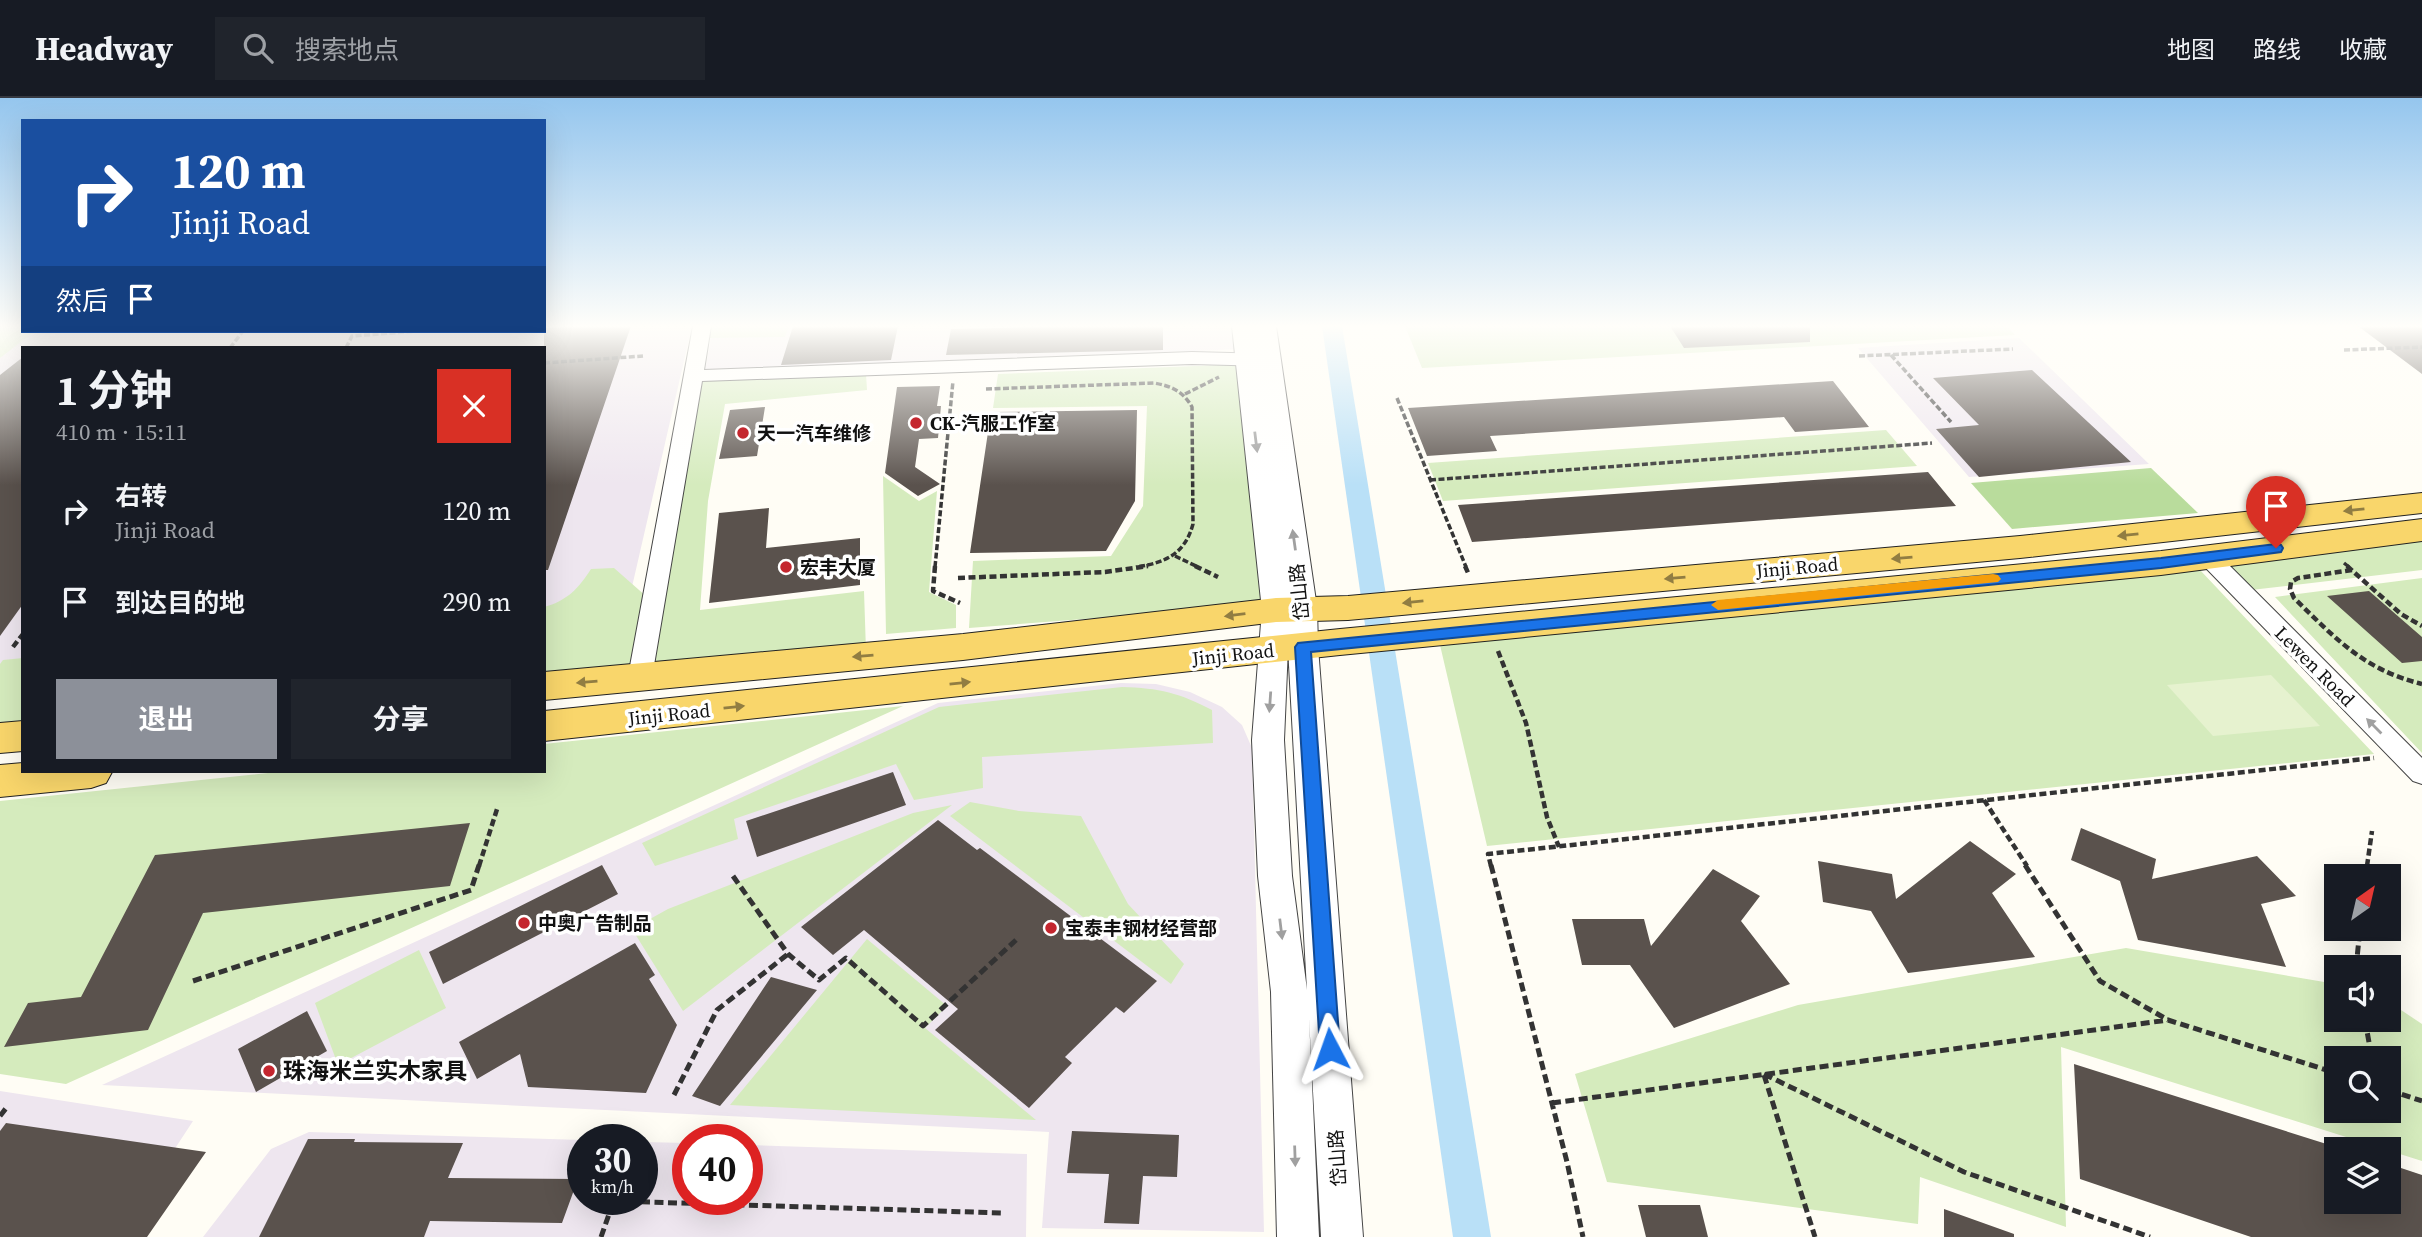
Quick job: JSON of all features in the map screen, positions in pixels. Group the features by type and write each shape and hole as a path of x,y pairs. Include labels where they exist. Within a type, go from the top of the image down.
{"main road":[{"name":"Jinji Road","path":"546,726 1316,637 1483,611 2020,547 2422,503"},
{"name":"Jinji Road","path":"1483,611 2208,557 2422,530"},
{"name":"Jinji Road","path":"546,686 962,647 1290,609 1316,637"},
{"path":"0,738 21,736"},
{"path":"0,781 81,773"}],"street":[{"path":"640,677 692,379"},
{"name":"岱山路","path":"1260,379 1290,609 1316,637 1342,1237"},
{"name":"Lewen Road","path":"2208,557 2422,774"},
{"name":"岱山路","path":"1298,1237 1289,992 1275,876 1268,740 1316,637"}],"path":[{"path":"953,379 933,591 960,603"},
{"path":"1185,394 1216,379"},
{"path":"1912,379 1951,422"},
{"path":"958,578 1105,572 1158,564 1175,556 1190,536 1193,524 1192,407 1185,394 1173,386 1154,383 986,389"},
{"path":"1396,398 1526,723 1547,817 1559,847"},
{"path":"1430,480 1933,443"},
{"path":"2320,543 2401,614 2422,626"},
{"path":"1175,556 1218,577"},
{"path":"2352,570 2298,578 2291,582 2290,589 2294,598 2373,670 2422,684"},
{"path":"13,647 21,637"},
{"path":"1583,1237 1552,1103 1488,854 2403,755"},
{"path":"1984,800 2100,981 2168,1020 2324,1069"},
{"path":"192,981 471,890 498,806"},
{"path":"2368,864 2372,831"},
{"path":"733,876 788,954 819,980 846,958 923,1026 1016,940"},
{"path":"674,1095 717,1010 788,954"},
{"path":"1552,1103 2168,1020"},
{"path":"1763,1074 1815,1237"},
{"path":"1763,1074 1964,1172 2150,1237"},
{"path":"2401,1094 2422,1101"},
{"path":"0,1116 7,1107"},
{"path":"658,1201 1003,1213"},
{"path":"601,1237 609,1215"}],"shaded area":[{"path":"0,379 21,379 21,718 0,720"},
{"path":"546,379 680,379 614,665 546,671"},
{"path":"1885,379 2061,379 2149,464 1969,477"},
{"path":"1121,683 1156,684 1190,692 1222,707 1242,725 1252,748 1264,1232 1042,1228 1049,1132 102,1085 938,703"},
{"path":"0,1091 193,1121 117,1237 0,1237"},
{"path":"309,1132 567,1140 567,1215 658,1215 658,1142 672,1143 672,1215 763,1215 763,1146 1027,1154 1026,1237 203,1237 271,1149"}],"green space":[{"path":"866,379 867,390 725,404 708,501 700,610 864,591 866,651 653,668 701,380"},
{"path":"997,379 1246,379 1278,604 969,628 973,561 1111,556 1143,506 1147,406 993,408"},
{"path":"1886,430 1917,466 1443,501 1428,463"},
{"path":"2151,468 2198,513 2012,529 1971,483"},
{"path":"883,476 919,501 937,491 929,592 956,605 956,628 886,634"},
{"path":"2422,536 2422,570 2251,590 2223,561"},
{"path":"614,568 647,597 631,670 546,678 546,606 572,593 591,569"},
{"path":"2200,570 2374,754 1487,846 1440,645"},
{"path":"2422,578 2422,753 2275,597"},
{"path":"21,658 21,728 0,730 0,664 3,660"},
{"path":"2271,675 2320,726 2213,736 2167,685"},
{"path":"1122,687 1169,692 1212,710 1213,743 982,757 983,788 914,800 896,764 734,819 738,839 655,866 642,843 939,707"},
{"path":"903,706 66,1084 0,1074 0,801 267,773 546,773 546,744"},
{"path":"970,802 1019,811 1081,816 1128,904 1184,964 1171,984 950,816"},
{"path":"952,805 683,1011 632,929 668,909 913,813"},
{"path":"867,939 947,1006 925,1028 1036,1120 730,1105"},
{"path":"2126,948 2324,982 2324,1032 2401,1032 2401,1010 2422,1024 2422,1161 2401,1154 2401,1137 2346,1137 2061,1047 2066,1227 1920,1177 1918,1224 1607,1182 1575,1074 1798,1005"},
{"path":"419,950 446,1008 338,1065 315,1003"}],"building":[{"path":"0,379 21,379 21,607 0,636"},
{"path":"546,379 613,379 548,570"},
{"path":"1934,379 2042,379 2131,462 1979,477 1936,429 1979,425"},
{"path":"1833,381 1869,427 1795,432 1784,417 1490,436 1497,451 1427,456 1408,408"},
{"path":"940,386 937,406 941,406 938,438 919,439 915,467 940,484 918,496 885,473 897,387"},
{"name":"天一汽车维修","path":"765,407 757,456 719,459 730,410"},
{"path":"1137,410 1135,501 1106,551 970,553 991,412"},
{"path":"1928,472 1956,506 1472,542 1458,505"},
{"name":"宏丰大厦","path":"769,508 766,548 860,538 860,585 709,603 719,513"},
{"path":"2369,591 2422,637 2422,661 2402,663 2327,596"},
{"path":"893,772 906,805 757,857 746,821"},
{"path":"938,820 977,850 980,848 1157,981 1124,1013 1116,1007 1065,1057 1072,1063 1029,1108 935,1030 958,1009 864,930 833,955 801,927"},
{"path":"470,823 450,886 203,913 148,1030 4,1047 28,1003 81,997 155,855"},
{"path":"2081,828 2156,859 2152,879 2257,856 2296,896 2261,904 2286,967 2138,940 2120,881 2071,860"},
{"path":"1970,841 2016,874 1992,893 2035,957 1908,973 1871,911 1823,902 1818,861 1892,874 1896,899"},
{"name":"中奥广告制品","path":"602,865 618,894 443,984 429,952"},
{"path":"1713,869 1760,896 1741,921 1790,984 1674,1028 1630,965 1582,965 1572,919 1644,919 1651,946"},
{"path":"635,943 655,975 649,979 677,1025 646,1093 528,1087 520,1054 477,1079 459,1042"},
{"path":"771,977 817,990 720,1106 692,1096"},
{"name":"珠海米兰实木家具","path":"307,1011 327,1051 256,1092 238,1049"},
{"path":"2074,1064 2324,1143 2324,1214 2401,1214 2401,1168 2422,1175 2422,1237 2251,1237 2080,1179"},
{"path":"6,1123 206,1152 147,1237 0,1237 0,1131"},
{"path":"1072,1131 1179,1135 1177,1177 1143,1176 1139,1224 1104,1223 1109,1174 1067,1173"},
{"path":"308,1139 463,1143 448,1178 567,1179 567,1209 562,1223 430,1221 424,1237 259,1237"},
{"path":"1638,1205 1700,1205 1708,1237 1646,1237"},
{"path":"1944,1209 2014,1234 2014,1237 1944,1237"}],"waterway":[{"path":"1340,379 1472,1237"}],"slow traffic":[{"path":"1718,605 1993,579"}],"place":[{"name":"CK-汽服工作室","path":"916,423"},
{"name":"天一汽车维修","path":"743,433"},
{"name":"宏丰大厦","path":"786,567"},
{"name":"中奥广告制品","path":"524,923"},
{"name":"宝泰丰钢材经营部","path":"1051,928"},
{"name":"珠海米兰实木家具","path":"269,1071"}],"route":[{"path":"1330,1049 1303,647 2161,563 2276,548"}]}
